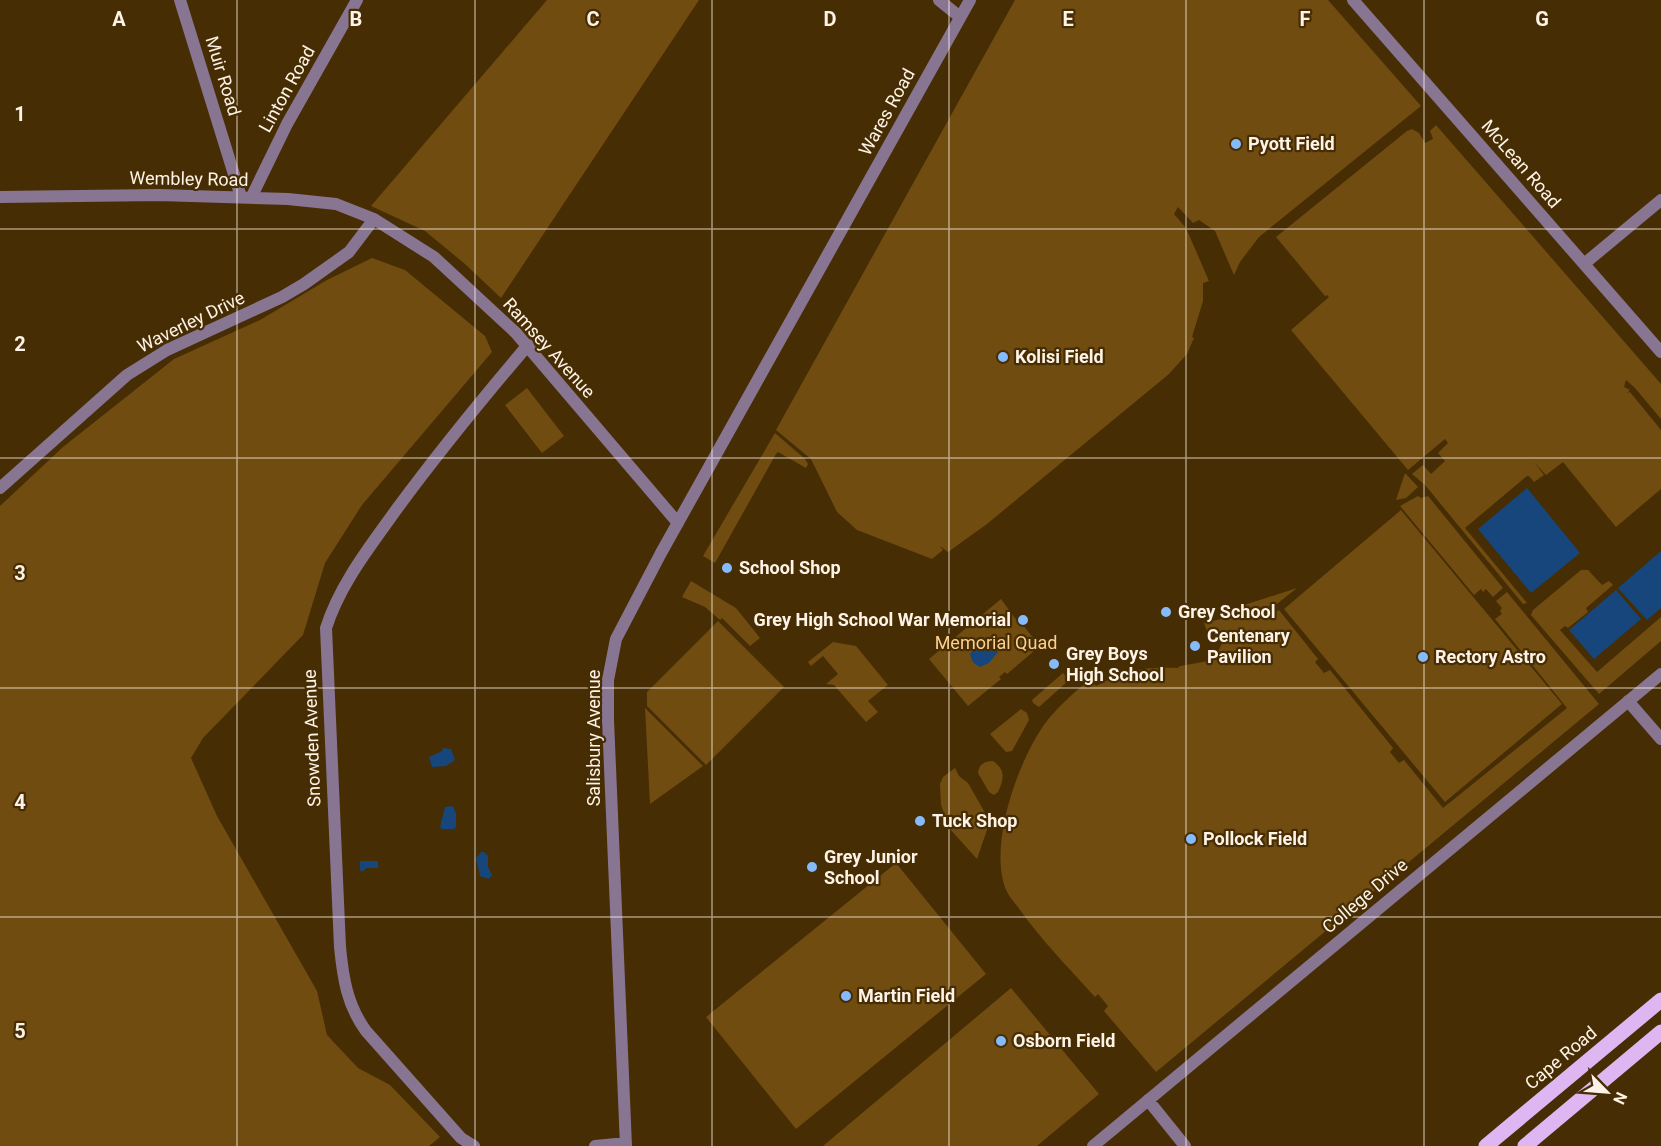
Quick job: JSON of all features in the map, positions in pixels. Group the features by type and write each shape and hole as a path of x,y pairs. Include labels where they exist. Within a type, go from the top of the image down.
{"main road":[{"name":"Cape Road","path":"1486,1146 1661,1000"},
{"path":"1525,1146 1661,1032"}],"street":[{"name":"Muir Road","path":"180,0 246,197"},
{"name":"Linton Road","path":"246,197 357,0"},
{"path":"939,0 960,17"},
{"name":"Wares Road","path":"835,242 970,0"},
{"name":"McLean Road","path":"1353,0 1661,352"},
{"name":"Wembley Road","path":"0,197 159,195 246,197 336,204 374,219"},
{"path":"1584,264 1661,200"},
{"name":"Ramsey Avenue","path":"374,219 434,257 528,345 678,523"},
{"name":"Waverley Drive","path":"1,486 127,375 167,350 273,301 304,284 349,252 374,219"},
{"name":"Salisbury Avenue","path":"626,1144 608,720 608,680 616,639 835,242"},
{"name":"Snowden Avenue","path":"474,1146 461,1138 366,1030 349,1001 343,981 326,628 339,597 363,555 433,460 528,345"},
{"name":"College Drive","path":"1093,1146 1661,674"},
{"path":"1628,700 1661,739"},
{"path":"1148,1100 1185,1146"},
{"path":"595,1146 626,1144"}],"green space":[{"path":"547,0 699,0 501,298 425,231 371,206"},
{"path":"1015,0 1328,0 1421,106 1259,237 1240,262 1234,275 1215,231 1199,220 1193,223 1178,207 1174,214 1186,228 1209,281 1203,283 1203,301 1192,337 1194,338 1187,354 1169,374 987,524 948,552 940,546 943,550 932,559 857,530 837,512 811,459 776,430"},
{"path":"1436,125 1661,384 1661,419 1626,380 1624,387 1630,390 1627,393 1630,392 1661,430 1661,489 1616,527 1563,462 1546,475 1534,462 1544,475 1534,482 1527,476 1465,528 1527,603 1523,604 1425,485 1412,474 1423,465 1431,474 1445,461 1438,453 1448,443 1445,439 1408,470 1291,330 1329,297 1325,296 1276,237 1407,131 1412,129 1419,133 1425,143 1433,139 1430,131"},
{"path":"372,258 405,270 485,336 492,352 362,505 325,563 303,635 203,738 191,758 217,816 317,991 327,1035 358,1068 390,1085 440,1137 429,1146 0,1146 0,506 63,447 174,359 260,320 327,280"},
{"path":"527,388 564,436 542,453 505,405"},
{"path":"775,433 808,464 806,468 778,452 776,454 715,563 703,556"},
{"path":"1405,473 1418,487 1406,498 1396,500"},
{"path":"1418,496 1421,498 1428,496 1503,588 1493,597 1486,589 1483,592 1481,589 1474,595 1400,506"},
{"name":"Rectory Astro","path":"1401,510 1562,704 1445,802 1284,609"},
{"path":"1581,570 1588,570 1602,585 1609,581 1613,585 1586,608 1588,612 1568,628 1565,626 1560,630 1597,672 1661,617 1661,641 1599,694 1531,615 1533,610"},
{"path":"691,581 736,608 760,638 750,646 722,618 720,620 705,607 682,597"},
{"path":"1297,588 1273,607 1276,612 1279,610 1318,659 1315,662 1324,673 1330,670 1393,748 1390,752 1399,763 1404,760 1443,808 1567,708 1495,619 1502,614 1500,611 1502,608 1496,601 1507,592 1599,704 1156,1072 1104,1011 1108,1006 1098,994 1095,997 1056,954 1007,892 1002,873 1001,851 1003,826 1009,801 1028,753 1039,733 1050,717 1090,679 1096,686 1135,671 1178,668 1214,660 1214,655 1217,654 1223,641 1214,630 1207,631 1204,623 1221,619 1238,607"},
{"name":"Memorial Quad","path":"1001,599 1020,625 1022,624 1040,646 1007,674 1005,672 999,677 1001,679 968,706 929,659"},
{"path":"718,621 784,687 706,765 647,706 647,692"},
{"path":"833,642 856,646 888,685 868,701 878,712 866,722 834,685 826,684 838,674 823,656 811,666 808,662"},
{"path":"1063,673 1068,681 1039,707 1033,703 1032,700"},
{"path":"645,708 703,766 650,804"},
{"path":"1021,709 1027,713 1029,720 1012,751 1006,752 990,734"},
{"path":"993,761 1003,775 998,792 994,795 989,792 978,773 983,764"},
{"path":"955,768 959,776 968,783 988,818 989,824 977,859 949,828 941,805 940,784 943,777"},
{"name":"Martin Field","path":"896,863 986,974 796,1129 706,1017"},
{"name":"Osborn Field","path":"1011,988 1099,1094 1037,1146 823,1146"}],"water":[{"path":"1527,488 1580,553 1531,593 1478,529"},
{"path":"1661,551 1661,608 1647,620 1618,588"},
{"path":"1616,590 1641,619 1594,659 1569,630"},
{"path":"988,639 996,644 998,652 989,663 980,667 973,662 970,654 977,645"},
{"path":"443,748 451,749 455,760 446,766 432,767 429,757 442,751"},
{"path":"453,806 456,814 456,827 442,829 440,827 445,807"},
{"path":"481,852 488,856 488,867 492,875 489,879 480,876 476,858"},
{"path":"360,861 378,861 378,868 367,868 362,872"}],"place":[{"name":"Pyott Field","path":"1236,144"},
{"name":"Kolisi Field","path":"1003,357"},
{"name":"School Shop","path":"727,568"},
{"name":"Grey School","path":"1166,612"},
{"name":"Grey High School War Memorial","path":"1023,620"},
{"name":"Centenary Pavilion","path":"1195,646"},
{"name":"Rectory Astro","path":"1423,657"},
{"name":"Grey Boys High School","path":"1054,664"},
{"name":"Tuck Shop","path":"920,821"},
{"name":"Pollock Field","path":"1191,839"},
{"name":"Grey Junior School","path":"812,867"},
{"name":"Martin Field","path":"846,996"},
{"name":"Osborn Field","path":"1001,1041"}]}
